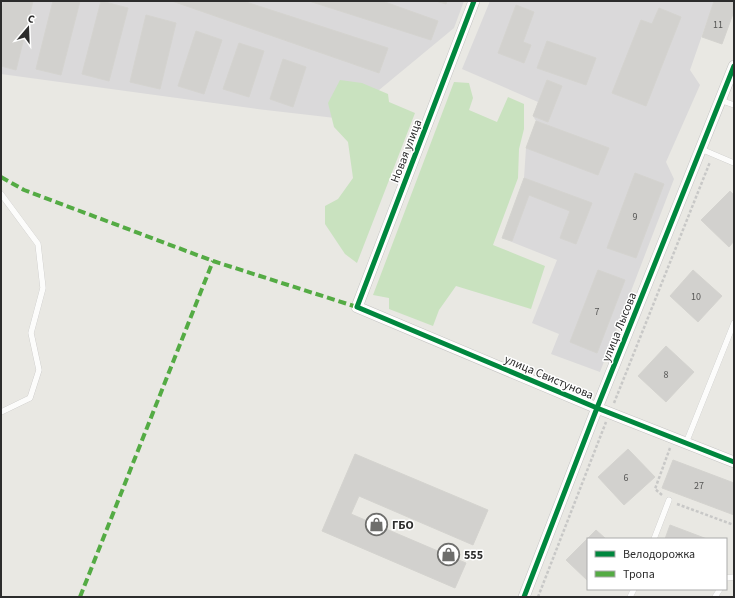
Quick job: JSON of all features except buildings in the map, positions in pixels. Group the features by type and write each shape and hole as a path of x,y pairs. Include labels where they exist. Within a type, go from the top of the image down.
{"street":[{"name":"Новая улица","path":"357,308 474,1"},
{"name":"улица Лысова","path":"524,597 597,408 734,66"},
{"name":"улица Свистунова","path":"357,308 597,408 734,462"}],"lane":[{"path":"720,100 734,106"},
{"path":"701,149 734,163"},
{"path":"1,194 38,244 43,288 32,332 39,370 30,398 1,412"},
{"path":"686,443 734,323"},
{"path":"654,538 669,500"}],"path":[{"path":"538,597 713,154"},
{"path":"674,438 655,489 669,500 734,525"}],"shaded area":[{"path":"1,1 464,1 454,28 344,119 257,109 1,74"},
{"path":"490,1 714,1 690,70 700,85 666,162 674,179 600,372 551,354 559,334 532,323 557,260 502,238 524,178 526,148 536,121 533,116 538,102 462,69"}],"green space":[{"path":"340,80 362,83 388,94 389,102 415,113 357,263 345,254 325,224 325,206 338,199 353,178 348,142 334,127 328,103"},
{"path":"454,82 469,83 473,98 469,110 497,122 508,97 524,104 524,129 519,149 518,178 493,245 545,266 531,309 456,286 439,310 433,326 389,309 389,298 373,295"}],"marked path":[{"path":"1,177 24,190 213,261 357,307"},
{"path":"80,597 213,261"}],"cycle path":[{"path":"474,1 357,307 597,408 734,462"},
{"path":"524,597 597,408 734,66"}],"place":[{"name":"ГБО","path":"377,525"},
{"name":"555","path":"448,555"}]}
